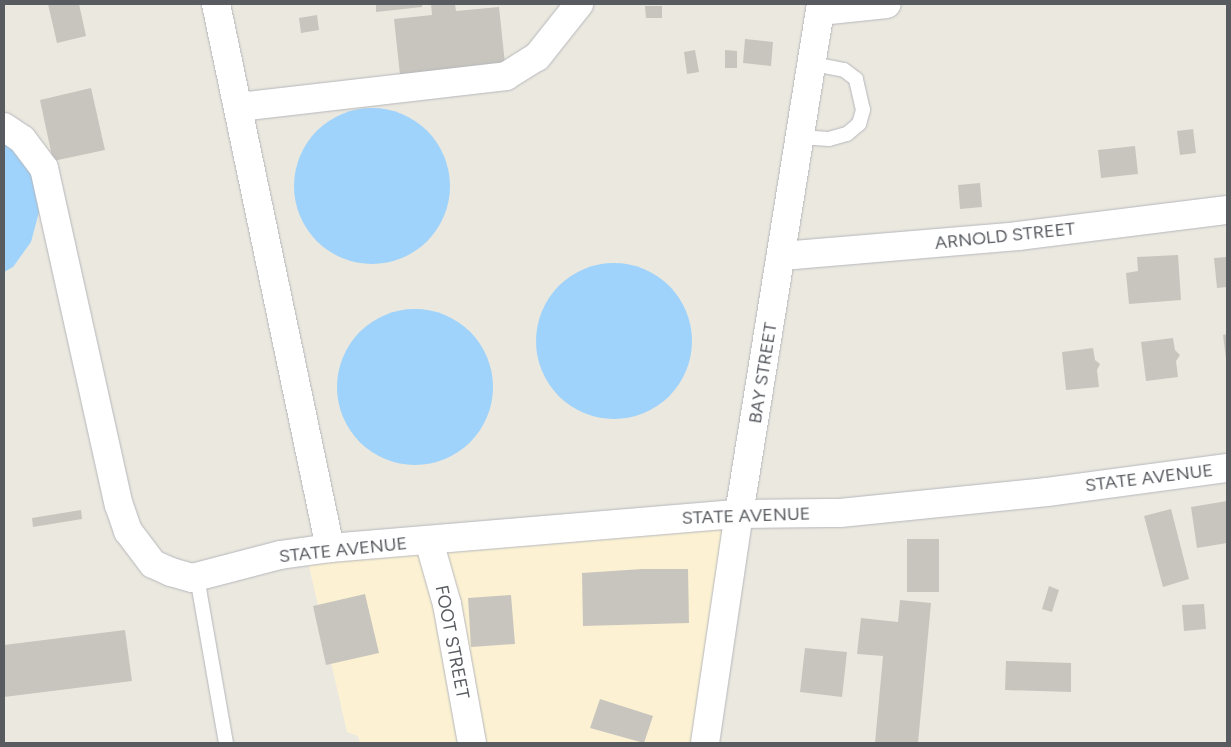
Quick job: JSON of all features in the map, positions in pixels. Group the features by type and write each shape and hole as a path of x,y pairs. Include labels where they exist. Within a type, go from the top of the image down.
{"street":[{"path":"216,4 330,548"},
{"path":"239,108 506,76 537,57 579,4"},
{"path":"820,8 887,4"},
{"name":"BAY STREET","path":"705,743 739,514 782,256 820,8"},
{"path":"4,127 22,138 44,168 128,531 159,569 197,577"},
{"name":"ARNOLD STREET","path":"782,256 1018,236 1227,210"},
{"name":"STATE AVENUE","path":"197,577 264,559 330,548 739,514 840,513 1047,492 1227,468"},
{"name":"FOOT STREET","path":"429,541 447,604 472,743"}],"lane":[{"path":"800,136 829,139 846,134 859,124 863,110 856,79 844,70 812,64"},
{"path":"197,577 226,743"}],"shaded area":[{"path":"736,515 704,743 360,743 358,736 347,732 308,562"}],"water":[{"path":"364,108 380,108 395,111 409,117 427,131 441,149 447,163 450,186 447,209 441,223 427,241 409,255 395,261 380,264 364,264 349,261 335,255 317,241 307,229 297,209 294,194 294,178 297,163 303,149 317,131 329,121 349,111"},
{"path":"4,144 19,155 35,182 39,212 31,242 13,267 4,272"},
{"path":"606,263 622,263 637,266 651,272 669,286 683,304 689,318 692,341 689,364 683,378 669,396 651,410 637,416 622,419 606,419 591,416 577,410 559,396 549,384 539,364 536,349 536,333 539,318 545,304 559,286 571,276 591,266"},
{"path":"407,309 423,309 438,312 452,318 470,332 484,350 490,364 493,387 490,410 484,424 470,442 452,456 438,462 423,465 407,465 392,462 378,456 360,442 350,430 340,410 337,395 337,379 340,364 346,350 360,332 372,322 392,312"}],"building":[{"path":"48,4 79,4 86,36 57,43"},
{"path":"376,4 422,4 422,7 376,12"},
{"path":"431,4 455,4 456,11 499,7 505,64 400,75 394,19 432,15"},
{"path":"645,6 662,6 662,18 646,18"},
{"path":"317,15 319,30 301,33 299,18"},
{"path":"745,39 773,42 771,66 743,63"},
{"path":"695,50 699,72 687,74 684,52"},
{"path":"725,50 737,51 737,68 725,68"},
{"path":"91,88 105,150 53,161 40,100"},
{"path":"1193,129 1196,153 1180,155 1177,131"},
{"path":"1135,146 1138,174 1101,178 1098,150"},
{"path":"980,183 982,207 960,209 958,185"},
{"path":"1178,255 1181,300 1129,304 1126,273 1138,271 1137,257"},
{"path":"1227,257 1227,287 1217,288 1214,258"},
{"path":"1227,334 1227,359 1226,359 1223,335"},
{"path":"1173,338 1175,350 1180,355 1176,361 1178,377 1146,381 1141,342"},
{"path":"1093,348 1095,360 1100,364 1097,370 1099,387 1066,390 1062,352"},
{"path":"1227,501 1227,543 1197,548 1191,507"},
{"path":"1171,509 1189,579 1163,587 1144,516"},
{"path":"81,510 82,519 33,527 32,518"},
{"path":"907,539 939,539 939,592 907,592"},
{"path":"642,569 688,569 689,623 583,626 582,573"},
{"path":"1049,586 1059,590 1052,612 1042,609"},
{"path":"365,594 379,653 326,665 313,606"},
{"path":"511,595 515,644 471,647 468,598"},
{"path":"900,600 931,603 918,743 875,743 883,656 857,654 861,618 898,622"},
{"path":"1204,604 1206,629 1184,631 1182,605"},
{"path":"125,630 132,681 4,697 4,645"},
{"path":"805,648 847,652 842,697 800,692"},
{"path":"1006,661 1071,663 1071,692 1005,690"},
{"path":"600,699 653,716 644,743 590,728"}]}
